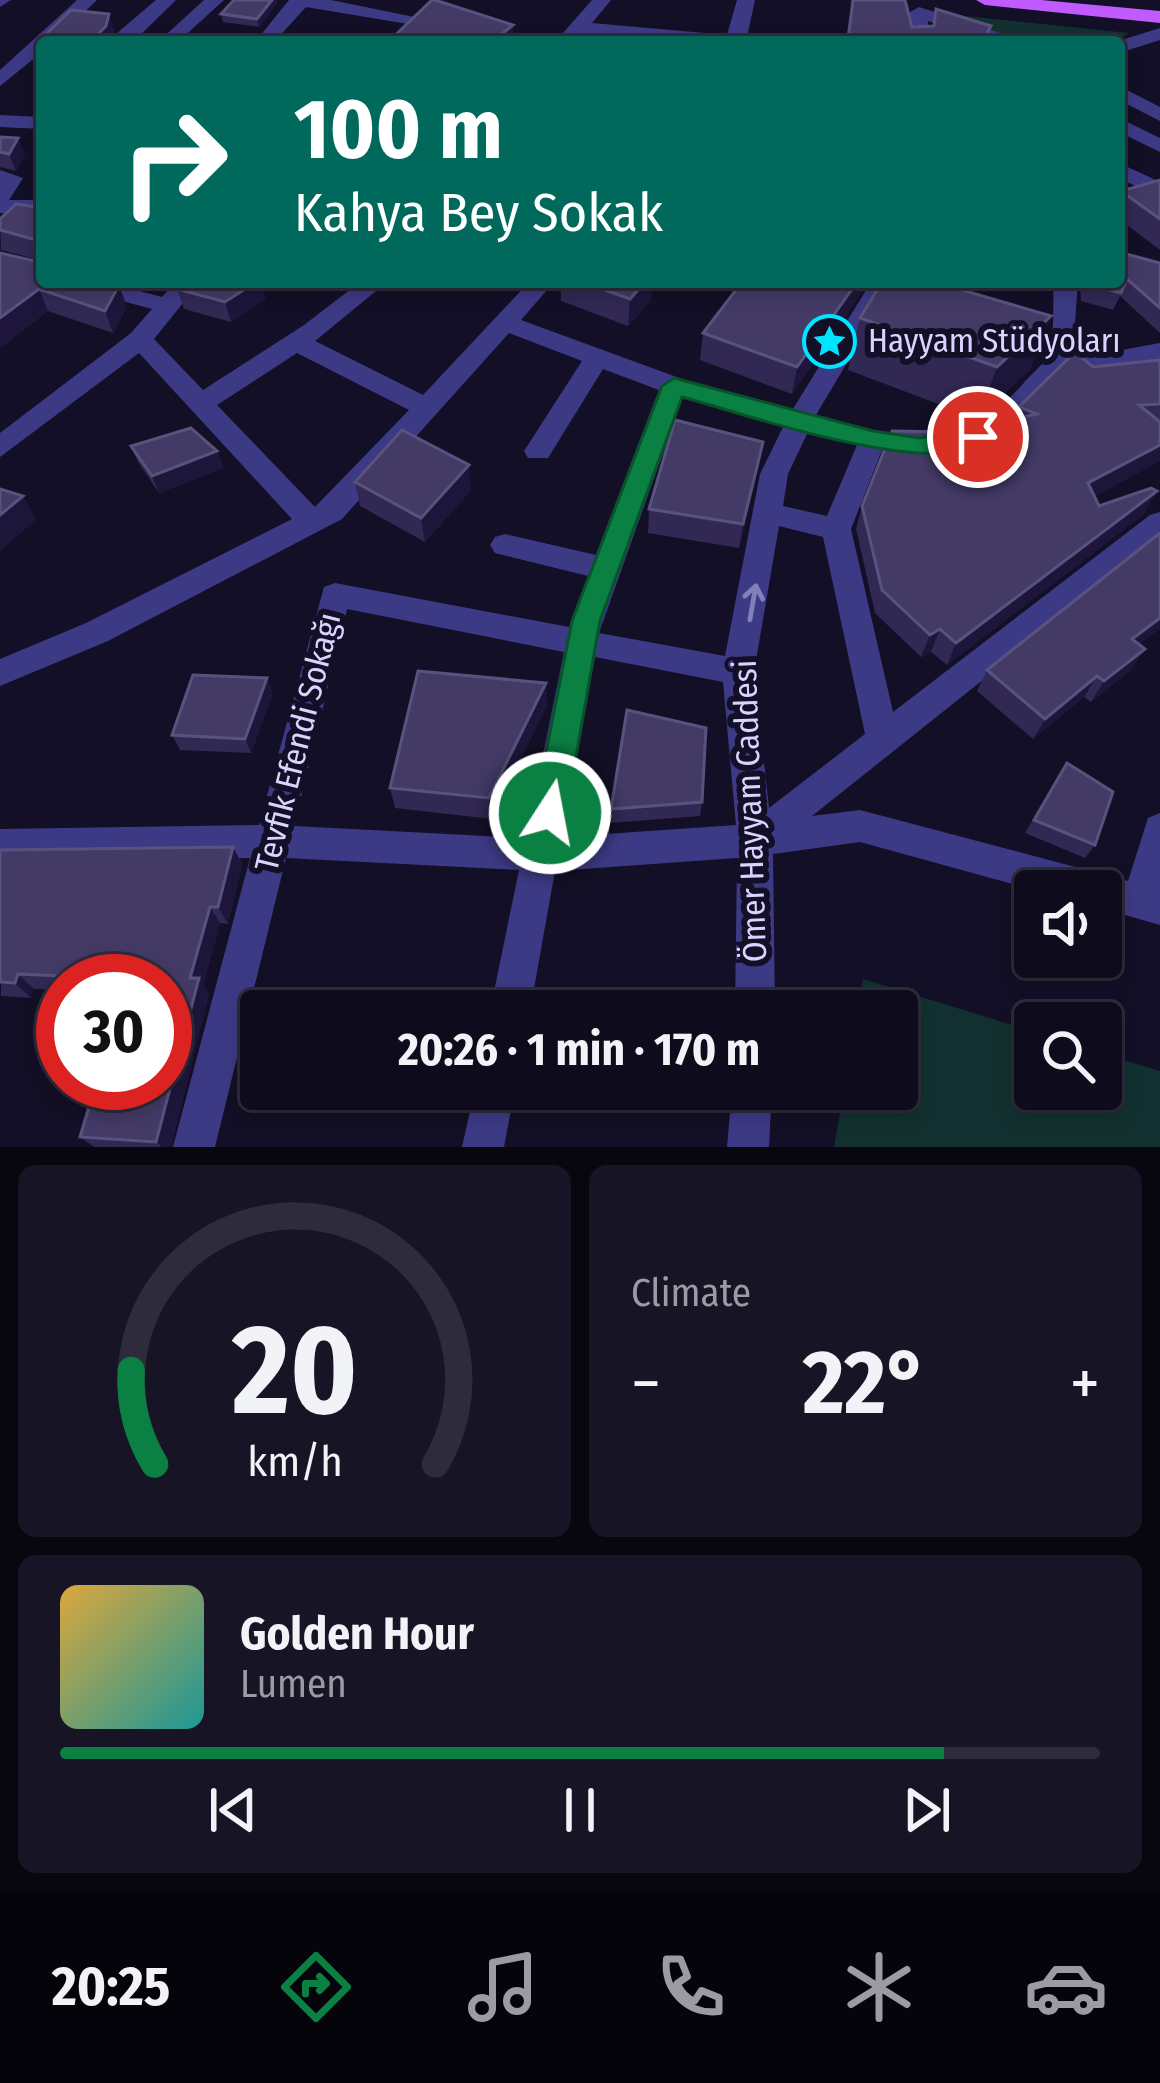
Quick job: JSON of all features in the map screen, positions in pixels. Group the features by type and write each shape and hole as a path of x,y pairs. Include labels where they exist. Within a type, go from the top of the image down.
{"main road":[{"path":"986,0 1160,17"}],"street":[{"path":"48,36 88,0"},
{"path":"125,36 167,0"},
{"path":"174,36 215,0"},
{"path":"269,36 300,0 426,15 401,36"},
{"path":"570,36 602,0"},
{"path":"737,36 746,0"},
{"path":"917,36 919,12 946,17 992,36"},
{"path":"579,27 673,36"},
{"path":"1125,46 1155,42"},
{"path":"0,80 36,47"},
{"path":"1125,95 1160,115"},
{"path":"0,122 36,123"},
{"path":"1125,127 1160,146"},
{"path":"1125,172 1159,189"},
{"path":"0,177 12,178 0,202 36,210"},
{"path":"100,288 168,306"},
{"path":"2,444 140,339 183,288"},
{"path":"201,403 367,288"},
{"path":"0,673 97,632 332,511 536,288"},
{"path":"504,322 674,386 873,440 920,446 978,437 1014,410 1053,350 1065,288"},
{"name":"Ömer Hayyam Caddesi","path":"755,990 754,840 739,672 774,474 802,418 884,294"},
{"path":"140,339 312,522"},
{"path":"295,342 427,408"},
{"path":"1053,350 1121,358 1160,351"},
{"path":"538,451 597,357"},
{"path":"514,990 582,644 674,386"},
{"path":"873,440 836,529 884,739"},
{"path":"768,513 836,529"},
{"path":"754,840 1160,523"},
{"path":"505,545 606,569"},
{"name":"Tevfik Efendi Sokağı","path":"194,1147 335,595 739,672"},
{"path":"0,845 274,841 542,855 754,840 860,826 1146,902 1160,829"},
{"path":"483,1147 491,1110"},
{"path":"748,1147 751,1110"}],"green space":[{"path":"965,16 1129,33 1012,36"},
{"path":"863,979 899,990 861,990"},
{"path":"918,996 1014,1026 1014,1110 1122,1110 1122,1059 1160,1071 1160,1147 834,1147 840,1110 918,1110"}],"building":[{"path":"234,0 272,0 257,19 221,14"},
{"path":"432,0 513,25 499,36 394,36"},
{"path":"853,0 905,0 912,27 934,26 936,9 991,26 985,36 848,36"},
{"path":"71,10 109,14 96,36 44,36"},
{"path":"0,137 18,138 9,154 0,152"},
{"path":"1160,180 1160,219 1125,194 1125,190"},
{"path":"16,204 36,207 36,240 0,230 0,219"},
{"path":"36,240 36,288 117,288 105,311 39,289 0,318 0,253 35,261"},
{"path":"1125,254 1160,263 1160,308 1127,279 1125,284"},
{"path":"178,288 247,288 225,302"},
{"path":"600,288 640,288 630,299"},
{"path":"737,288 853,288 797,367 703,333"},
{"path":"878,288 955,288 1051,316 997,367 860,318"},
{"path":"1075,352 1093,367 1160,360 1160,404 1139,405 1160,422 1160,445 1088,483 1099,506 1151,488 1157,491 956,643 940,629 930,635 882,590 862,506 892,431 954,432 1037,414 1019,407"},
{"path":"675,420 763,442 743,524 649,509"},
{"path":"191,428 217,451 152,476 131,446"},
{"path":"402,430 469,465 421,518 355,482"},
{"path":"0,489 23,496 0,515"},
{"path":"1160,533 1160,618 1132,639 1145,649 1104,681 1097,676 1045,719 987,670"},
{"path":"418,671 546,683 489,798 390,788"},
{"path":"193,675 267,678 245,739 172,735"},
{"path":"627,710 706,728 702,802 611,809"},
{"path":"1067,763 1113,792 1095,845 1034,820"},
{"path":"233,847 218,907 210,907 192,971 192,954 36,954 36,975 18,974 15,983 0,982 0,850"},
{"path":"192,978 199,978 192,1005"},
{"path":"88,1110 164,1110 156,1142 80,1137"}],"place":[{"name":"Hayyam Stüdyoları","path":"829,341"}],"route":[{"path":"550,813 586,621 674,386 873,440 920,446 978,437"}]}
